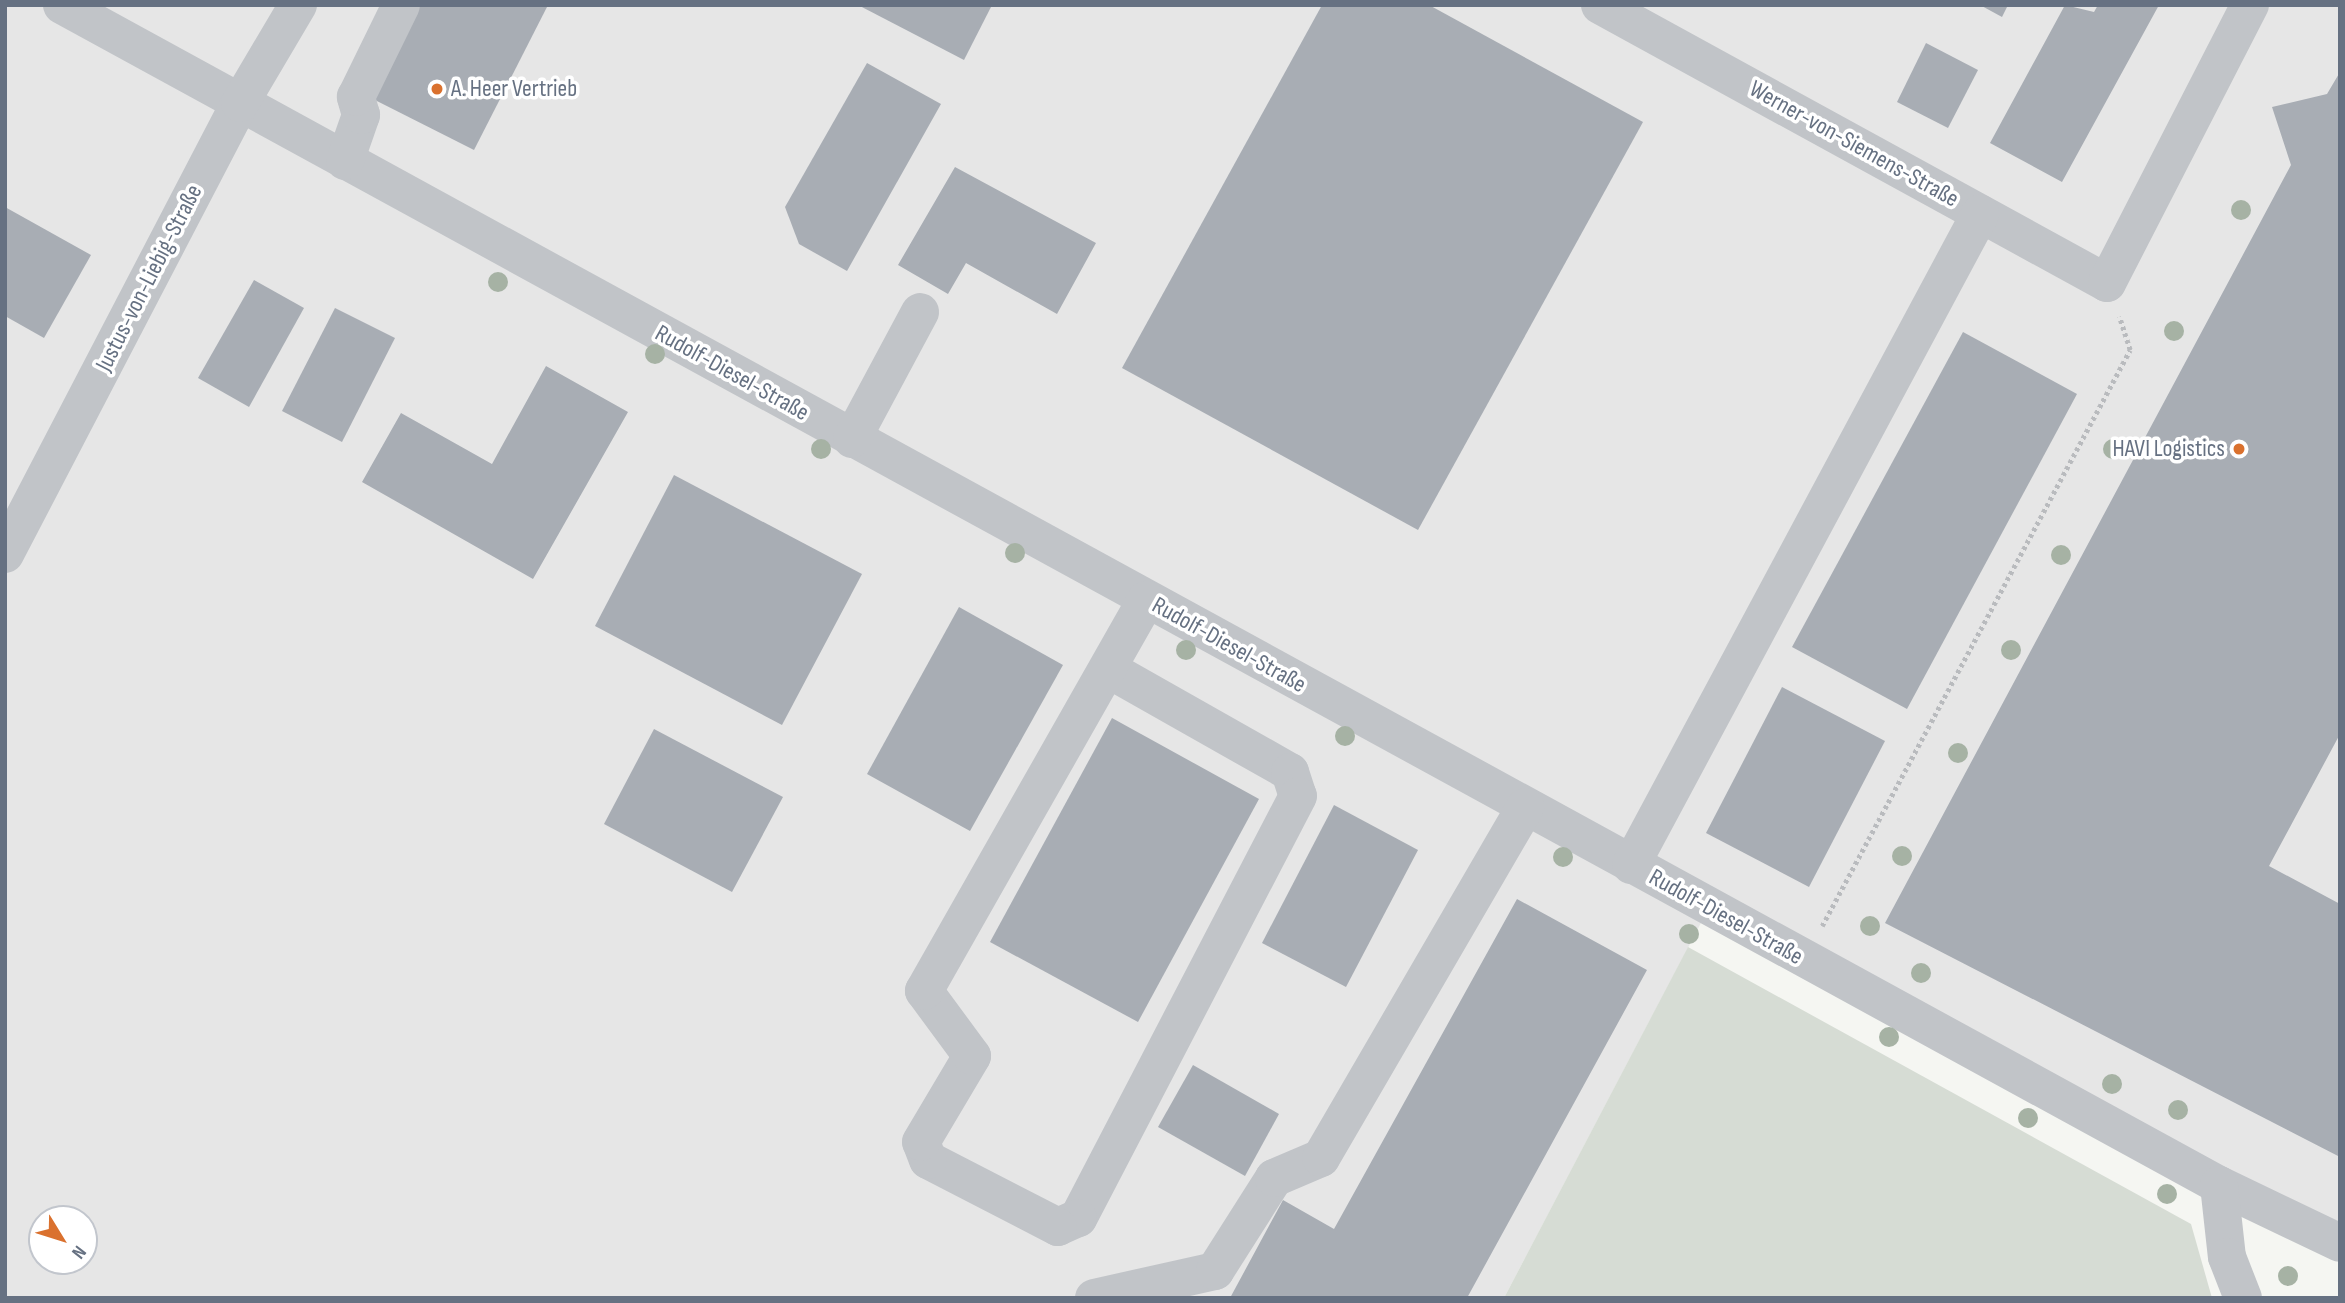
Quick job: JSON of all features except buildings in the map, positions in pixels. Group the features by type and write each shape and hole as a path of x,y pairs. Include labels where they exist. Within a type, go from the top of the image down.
{"street":[{"name":"Rudolf-Diesel-Straße","path":"62,5 1804,960 2219,1185 2340,1243"},
{"name":"Justus-von-Liebig-Straße","path":"5,554 240,103 298,5"},
{"path":"345,161 361,115 356,97 401,5"},
{"name":"Werner-von-Siemens-Straße","path":"1600,5 2107,283"},
{"path":"2107,283 2250,5"},
{"path":"1631,865 1980,214"},
{"path":"852,439 920,312"},
{"path":"1108,669 1290,772 1298,796 1078,1218 1058,1227 928,1160 921,1142 972,1056 924,991 1146,600"},
{"path":"1094,1298 1215,1271 1274,1178 1321,1158 1525,807"},
{"path":"2219,1185 2227,1257 2243,1298"}],"path":[{"path":"1804,960 2130,350 2107,283"}],"shaded area":[{"path":"5,5 2340,5 2340,1232 1712,902 1504,1298 5,1298"},
{"path":"1688,947 2191,1224 2212,1298 1504,1298"}],"place":[{"name":"A. Heer Vertrieb","path":"437,89"},
{"name":"HAVI Logistics","path":"2239,449"}]}
